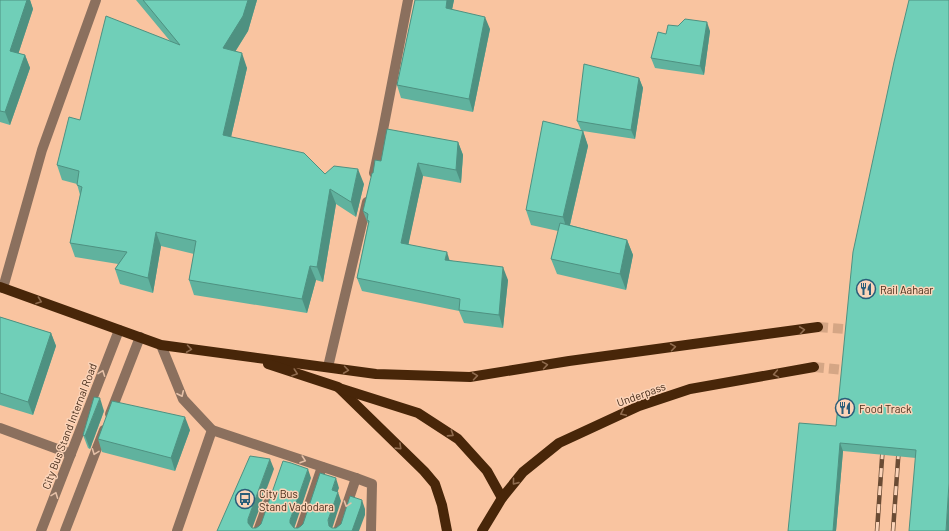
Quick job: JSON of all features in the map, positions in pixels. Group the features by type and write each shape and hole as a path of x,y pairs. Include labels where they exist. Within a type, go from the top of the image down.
{"main road":[{"path":"1,287 161,345 376,374 470,377 570,361 818,328"},
{"path":"245,356 418,413 458,438 487,471 502,498"},
{"name":"Underpass","path":"482,531 502,498 523,472 559,443 639,406 690,390 814,367"},
{"path":"338,387 435,484 442,505 447,531"}],"street":[{"path":"1,287 42,150 96,0"},
{"path":"328,367 384,130 408,0"},
{"name":"City Bus Stand Internal Road","path":"41,531 119,330"},
{"path":"65,531 140,337"},
{"path":"161,345 183,399 212,430 285,458 322,467 372,484 371,531"},
{"path":"0,428 71,454"},
{"path":"177,531 212,430"},
{"path":"300,531 322,467"},
{"path":"338,531 356,478"},
{"path":"258,531 271,496"}],"building":[{"path":"0,0 27,0 10,51 25,55 5,112 0,111"},
{"path":"143,0 248,0 243,16 223,48 242,53 223,135 304,153 325,174 334,166 358,169 351,202 330,189 317,267 310,266 302,299 189,280 196,241 156,232 148,278 115,269 127,252 70,243 82,187 77,185 79,171 57,165 69,117 80,120 106,16 180,45"},
{"path":"415,0 447,0 446,8 485,17 469,99 397,85"},
{"path":"909,0 949,0 949,483 946,531 909,531 916,450 840,443 833,531 788,531 799,423 836,426 853,252"},
{"path":"685,19 707,22 700,66 651,58 658,32 666,34 668,25 678,26"},
{"path":"584,64 639,78 631,130 577,121"},
{"path":"543,121 583,131 563,217 526,210"},
{"path":"387,129 458,142 456,170 418,163 401,243 447,252 445,260 503,267 499,315 459,310 460,299 357,278 369,221 367,220 368,214 363,211 375,160 381,161"},
{"path":"560,223 627,240 620,274 551,259"},
{"path":"0,317 51,333 28,402 0,393"},
{"path":"94,397 100,398 85,436 83,435"},
{"path":"112,401 185,417 171,458 98,439"},
{"path":"250,456 270,459 248,519 248,523 252,528 256,528 261,524 283,461 308,469 290,520 290,523 294,528 298,528 303,524 320,473 336,478 332,490 338,492 328,520 329,526 332,528 336,528 341,524 350,496 362,500 352,531 217,531"}],"tunnel":[{"path":"818,327 858,330"},
{"path":"814,367 855,371"}],"railway":[{"path":"877,531 883,444"},
{"path":"893,531 899,446"}],"place":[{"name":"Rail Aahaar","path":"866,289"},
{"name":"Food Track","path":"845,408"},
{"name":"City Bus Stand Vadodara","path":"245,499"}]}
